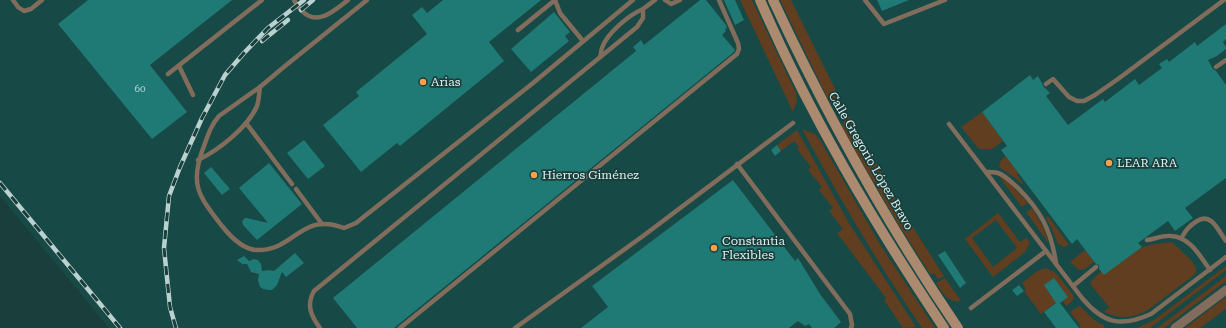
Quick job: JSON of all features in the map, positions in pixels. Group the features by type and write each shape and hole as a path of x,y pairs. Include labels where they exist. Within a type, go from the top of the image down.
{"main road":[{"path":"760,0 809,104 856,190 894,252 944,328"},
{"name":"Calle Gregorio López Bravo","path":"773,0 819,97 870,190 920,271 958,328"}],"street":[{"path":"1175,328 1226,290"}],"lane":[{"path":"13,0 18,7 24,11 31,9 42,0"},
{"path":"168,74 262,0"},
{"path":"294,0 310,17 319,18 337,9 348,0"},
{"path":"367,0 260,87 214,122 198,160 196,180 198,190 204,202 231,237 243,245 255,250 276,247 282,245 306,228 322,224 334,224 344,228 356,223 527,88 633,0"},
{"path":"518,30 555,0 560,12 583,41"},
{"path":"600,57 602,48 612,31 636,12 643,9 655,0"},
{"path":"665,0 671,4 680,0"},
{"path":"400,328 738,54 738,43 719,0"},
{"path":"864,0 884,24 945,0"},
{"path":"1046,84 1053,79 1069,97 1077,101 1084,101 1118,79 1225,0"},
{"path":"320,328 314,320 310,307 310,298 314,291 637,27 643,18 643,9"},
{"path":"1216,67 1226,60"},
{"path":"179,66 193,95"},
{"path":"198,160 209,155 246,124 257,105 260,87"},
{"path":"515,328 643,236 793,123"},
{"path":"246,124 292,184"},
{"path":"950,124 1073,286 1100,317 1112,323 1125,326 1140,321 1226,257"},
{"path":"737,164 850,314 852,325 851,328"},
{"path":"986,172 999,173 1003,175 1032,203 1042,218 1050,235 1056,264"},
{"path":"296,189 322,224"},
{"path":"1182,238 1187,228 1201,219 1206,218 1211,220 1226,241"},
{"path":"1147,240 1170,236 1182,238 1193,247 1210,270"},
{"path":"971,308 1046,251"},
{"path":"1073,286 1096,267"}],"shaded area":[{"path":"0,0 1226,0 1226,328 109,328 0,196"},
{"path":"740,0 752,0 796,93 797,101 793,112"},
{"path":"780,0 791,0 842,103 834,104 828,99"},
{"path":"982,112 1003,141 992,149 979,149 961,127"},
{"path":"849,116 907,218 944,276 938,279 934,273 931,275 885,202 842,127 844,119"},
{"path":"802,129 815,134 820,140 881,246 935,328 922,328 859,230"},
{"path":"797,130 849,223 916,327 903,328 884,300 886,298 837,233 843,229 829,211 833,208 819,190 822,187 808,170 811,167 797,149 799,147 794,141 781,151 777,145"},
{"path":"1011,152 1019,174 1017,175 1023,183 1022,184 999,167 1001,160"},
{"path":"1001,177 1010,183 1028,203 1022,207 1000,178"},
{"path":"1032,208 1044,228 1049,244 1026,212"},
{"path":"998,213 1020,242 1026,238 1030,242 1025,252 993,277 965,239","holes":["996,220 1017,248 993,267 972,238"]},
{"path":"1048,216 1069,245 1064,247 1058,244 1046,218"},
{"path":"1172,242 1192,261 1196,268 1194,275 1142,313 1121,317 1104,312 1109,307 1090,284 1093,279 1113,263 1136,250 1152,245"},
{"path":"1085,250 1094,262 1085,269 1079,270 1070,262"},
{"path":"1226,266 1226,270 1150,328 1137,328 1154,320"},
{"path":"1046,268 1056,273 1073,295 1073,299 1072,302 1066,306 1063,301 1060,303 1058,301 1041,314 1024,291 1026,289 1022,283 1037,271"},
{"path":"1226,276 1226,281 1164,328 1157,328"},
{"path":"945,278 961,301 953,301 946,297 936,283"},
{"path":"1226,297 1226,309 1200,328 1185,328"},
{"path":"1079,306 1093,319 1104,325 1104,328 1079,328 1081,326 1070,312"}],"building":[{"path":"88,0 232,0 150,65 187,112 152,139 58,24"},
{"name":"Arias","path":"443,0 541,0 489,42 504,61 400,146 397,143 361,172 323,125 359,96 356,92 427,34 412,15 422,7 427,13"},
{"name":"Hierros Giménez","path":"700,0 706,0 726,25 726,31 722,35 735,50 734,52 394,328 357,328 333,298 636,51 633,47 641,40 644,45"},
{"path":"724,0 735,0 744,20 735,25"},
{"path":"877,0 909,0 882,11"},
{"path":"554,12 570,32 565,36 569,41 531,72 511,49"},
{"name":"LEAR ARA","path":"1226,24 1226,39 1223,42 1226,49 1217,56 1208,60 1213,69 1226,85 1226,178 1185,208 1193,218 1175,231 1168,221 1138,243 1142,247 1104,275 1099,269 1099,265 1095,263 1077,239 1072,244 1001,150 1007,146 982,112 1030,75 1033,80 1038,76 1043,86 1050,93 1046,96 1068,125 1103,99 1105,102 1135,79 1139,85 1162,68 1159,64 1167,59 1169,62 1195,42 1197,46"},
{"path":"304,140 325,166 308,179 287,153"},
{"path":"777,145 781,151 775,156 771,150"},
{"path":"269,163 302,204 257,240 243,225 242,221 247,218 268,223 239,188"},
{"path":"211,167 230,189 222,195 204,173"},
{"name":"Constantia Flexibles","path":"733,180 795,261 798,258 820,294 841,322 834,328 812,328 809,324 805,326 798,321 789,328 581,328 608,307 592,286"},
{"path":"945,251 966,283 960,288 938,255"},
{"path":"295,253 304,263 286,277 282,272 277,285 272,290 263,289 260,287 258,280 259,274 251,272 247,264 242,264 237,260 244,256 249,261 254,259 258,260 261,264 262,271 274,271"},
{"path":"1054,278 1068,297 1060,303 1079,328 1056,328 1044,312 1056,303 1044,285"},
{"path":"1019,285 1024,291 1017,296 1012,290"}],"railway":[{"path":"176,328 170,307 164,248 169,196 180,167 202,118 225,75 268,28 304,0"},
{"path":"301,10 313,0"},
{"path":"262,41 288,20"},
{"path":"0,183 120,328"}],"place":[{"name":"Arias","path":"423,82"},
{"name":"LEAR ARA","path":"1109,163"},
{"name":"Hierros Giménez","path":"534,175"},
{"name":"Constantia Flexibles","path":"714,248"}]}
